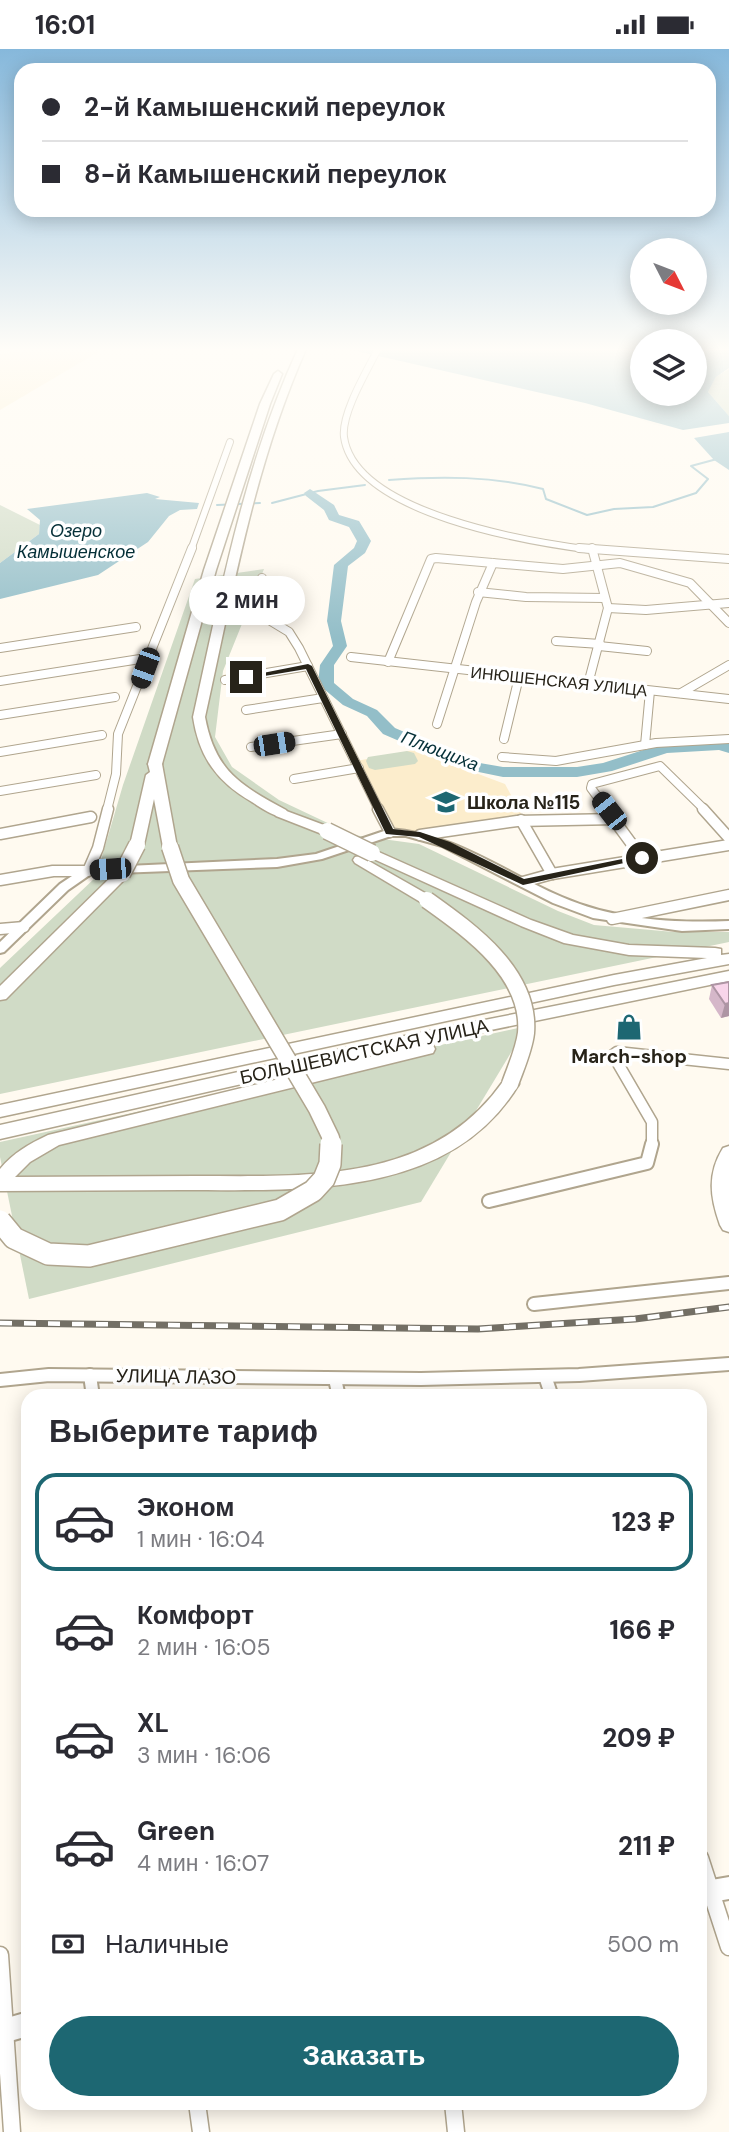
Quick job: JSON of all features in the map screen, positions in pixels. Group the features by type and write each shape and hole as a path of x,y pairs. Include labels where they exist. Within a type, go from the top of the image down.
{"main road":[{"path":"255,444 236,513 199,716 202,743 212,764 234,785 366,857 526,923 570,939 629,950 729,952"},
{"path":"0,995 122,874 137,845 176,685 262,444"},
{"path":"0,1221 14,1238 48,1254 89,1256 280,1210 313,1191 324,1179 332,1154 331,1138 317,1109 181,880 170,847 155,764"},
{"path":"0,1183 305,1182 359,1177 412,1162 453,1140 488,1114 510,1084 522,1052 526,1024 519,993 497,958 468,929 366,857"},
{"name":"БОЛЬШЕВИСТСКАЯ УЛИЦА","path":"0,1111 574,988 729,959"},
{"name":"БОЛЬШЕВИСТСКАЯ УЛИЦА","path":"0,1132 360,1051 729,976"},
{"path":"0,1183 9,1168 35,1149 86,1130 692,983"},
{"path":"729,1152 722,1163 719,1182 729,1225"}],"street":[{"path":"0,949 64,887 88,871 98,848 116,774 118,734 207,510 229,444"},
{"path":"348,444 358,469 390,492 421,509 473,529 592,548 729,559"},
{"path":"588,684 608,608 592,548"},
{"path":"388,662 431,559 563,569 620,563 690,583 729,623"},
{"path":"436,724 478,592 493,563"},
{"path":"262,578 261,615 289,632 390,832"},
{"path":"478,592 526,597 604,598"},
{"path":"608,608 646,610 729,603"},
{"path":"0,648 136,627"},
{"path":"556,641 648,651"},
{"name":"ИНЮШЕНСКАЯ УЛИЦА","path":"351,657 729,699"},
{"path":"0,681 140,659"},
{"path":"681,692 729,665"},
{"path":"225,680 308,666"},
{"path":"504,739 519,677"},
{"path":"645,745 650,691"},
{"path":"0,715 115,697"},
{"path":"246,710 323,698"},
{"path":"251,747 342,734"},
{"path":"0,752 102,735"},
{"path":"502,757 556,761 645,745 729,739"},
{"path":"642,858 591,788 592,784 660,765 684,787 729,838"},
{"path":"294,779 359,768"},
{"path":"0,792 96,775"},
{"path":"0,834 91,817"},
{"path":"420,835 448,828 555,817 616,819"},
{"path":"521,820 552,874"},
{"path":"0,880 53,871 277,863 318,857 390,832 420,835 567,904 611,919 682,927 729,925"},
{"path":"523,882 552,874 729,845"},
{"path":"611,919 729,895"},
{"path":"0,929 24,927"},
{"path":"489,1201 646,1163 652,1146 652,1122 613,1055 623,1051 729,1064"},
{"path":"534,1304 729,1283"},
{"name":"УЛИЦА ЛАЗО","path":"0,1380 49,1375 335,1379 545,1376 729,1364"},
{"path":"90,1375 92,1389"},
{"path":"545,1376 549,1389"},
{"path":"335,1379 337,1389"},
{"path":"713,1890 729,1947"},
{"path":"0,1955 12,2029 12,2132"},
{"path":"198,2110 201,2132"},
{"path":"454,2110 456,2132"}],"shaded area":[{"name":"Школа №115","path":"414,750 505,784 524,819 409,834 397,830 351,762"}],"green space":[{"path":"0,505 40,525 39,534 0,563"},
{"path":"264,569 223,671 215,737 232,767 279,800 353,835 419,844 558,911 594,925 674,932 729,932 729,942 0,1094 0,968 96,877 123,785 195,579"},
{"path":"407,751 414,753 418,761 415,764 375,770 369,768 366,761 368,757"},
{"path":"527,1026 421,1202 29,1299 0,1157 0,1142"}],"water":[{"path":"700,444 729,444 729,470 714,460"},
{"name":"Озеро Камышенское","path":"147,493 160,497 155,499 199,503 197,509 180,510 169,516 148,542 98,575 0,599 0,563 39,534 40,520 27,509"}],"building":[{"path":"729,982 729,1003 725,1004 712,985"}],"waterway":[{"name":"Плющиха","path":"389,480 466,478 524,485 543,489 546,499 587,515 614,509 653,507 696,493 708,479 691,466 717,459"},
{"name":"Плющиха","path":"272,503 318,491 365,485"},
{"name":"Плющиха","path":"310,493 330,508 333,517 354,524 364,541 360,550 341,565 334,621 340,646 327,665 326,684 348,702 372,713 389,731 470,766 503,772 577,772 606,768 665,748 721,745 729,748"},
{"path":"217,505 260,503"}],"railway":[{"path":"0,1323 478,1329 635,1319 729,1307"}],"place":[{"name":"Школа №115","path":"446,802"},
{"name":"March-shop","path":"629,1027"}],"route":[{"path":"246,677 308,666 390,832 420,835 446,844 523,882 552,874 642,858"}]}
